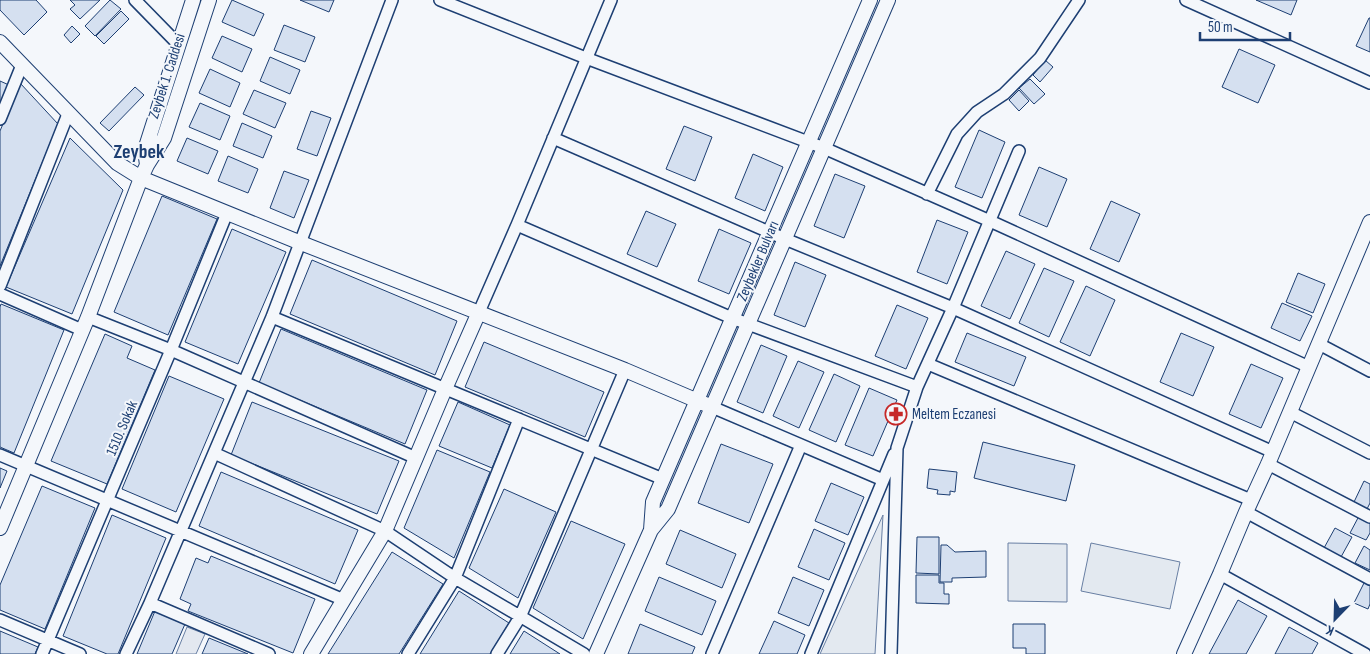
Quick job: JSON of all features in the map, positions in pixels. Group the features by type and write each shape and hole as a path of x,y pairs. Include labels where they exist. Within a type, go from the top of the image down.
{"street":[{"path":"135,0 178,44"},
{"name":"Zeybek 1. Caddesi","path":"147,165 145,150 192,0"},
{"name":"Zeybek 1. Caddesi","path":"147,165 164,138 209,0"},
{"path":"126,654 150,603 272,318 392,0"},
{"path":"440,0 586,58 824,148 990,221 1309,367"},
{"path":"311,654 386,531 445,388 517,225 610,0"},
{"name":"Zeybekler Bulvarı","path":"650,530 653,502 870,0"},
{"name":"Zeybekler Bulvarı","path":"596,654 650,530 668,509 888,0"},
{"path":"926,194 957,134 977,112 1004,94 1040,58 1078,0"},
{"path":"1186,0 1370,82"},
{"path":"0,42 117,163 141,178 625,370 883,480"},
{"path":"0,118 22,65"},
{"path":"0,286 68,114"},
{"path":"553,138 785,239 953,308 1271,458 1370,517"},
{"path":"811,654 897,448 917,387 953,308 1019,151"},
{"path":"0,528 88,317 147,165"},
{"name":"1510. Sokak","path":"42,654 171,350 227,212"},
{"path":"1184,654 1271,458 1370,222"},
{"path":"517,225 732,318 917,387"},
{"path":"0,294 82,330"},
{"path":"88,317 171,350 416,458"},
{"path":"272,318 445,388 591,451 663,479"},
{"path":"1319,344 1370,371"},
{"path":"928,364 1249,506 1370,579"},
{"path":"497,654 520,617 625,370"},
{"path":"1290,412 1370,453"},
{"path":"408,654 455,578 519,420"},
{"path":"712,654 801,445"},
{"path":"890,654 897,448"},
{"path":"214,453 386,531 455,578 584,654"},
{"path":"0,455 344,600"},
{"path":"1220,574 1365,654"},
{"path":"150,603 269,654"},
{"path":"0,620 80,654"}],"shaded area":[{"path":"883,515 875,654 820,654"},
{"path":"1008,543 1067,544 1067,602 1008,601"},
{"path":"1091,543 1180,562 1170,609 1081,591"},
{"path":"187,627 205,634 196,654 176,654"}],"building":[{"path":"0,0 36,0 47,12 24,35 0,10"},
{"path":"70,0 100,0 80,19 70,9 75,5"},
{"path":"110,0 121,9 95,36 85,26"},
{"path":"232,0 264,14 254,36 222,22"},
{"path":"300,0 334,0 329,12"},
{"path":"1256,0 1297,0 1291,15"},
{"path":"121,11 129,19 104,44 96,36"},
{"path":"1370,18 1370,52 1356,46"},
{"path":"284,25 315,37 305,62 274,50"},
{"path":"72,26 80,34 71,43 64,35"},
{"path":"222,36 252,49 242,72 212,58"},
{"path":"1239,49 1275,65 1258,103 1222,87"},
{"path":"270,57 300,70 290,94 260,81"},
{"path":"1045,60 1053,67 1040,82 1033,75"},
{"path":"210,69 240,83 230,107 199,93"},
{"path":"1030,79 1045,94 1034,104 1019,88"},
{"path":"0,81 9,85 0,108"},
{"path":"20,83 58,124 0,266 0,131"},
{"path":"135,87 144,95 109,131 100,123"},
{"path":"254,90 286,103 275,128 243,114"},
{"path":"1019,90 1029,101 1019,111 1009,100"},
{"path":"200,103 230,116 220,140 189,127"},
{"path":"311,111 331,118 317,156 297,149"},
{"path":"242,123 272,136 263,158 233,146"},
{"path":"684,126 712,137 695,181 666,169"},
{"path":"979,130 1005,142 982,198 955,187"},
{"path":"70,138 123,190 72,314 6,287"},
{"path":"187,138 218,151 208,174 177,161"},
{"path":"753,154 783,167 765,211 735,198"},
{"path":"228,156 258,169 248,193 218,181"},
{"path":"1039,167 1067,179 1047,227 1019,215"},
{"path":"284,171 309,180 294,218 270,208"},
{"path":"835,174 865,186 844,238 814,226"},
{"path":"162,196 217,219 168,335 114,312"},
{"path":"1111,201 1140,214 1119,262 1090,249"},
{"path":"646,211 676,224 657,267 627,254"},
{"path":"937,220 968,232 947,284 917,272"},
{"path":"232,229 286,252 238,364 185,342"},
{"path":"719,229 751,243 729,294 698,281"},
{"path":"1006,251 1035,264 1010,319 981,306"},
{"path":"312,260 457,321 435,375 290,314"},
{"path":"795,262 826,275 805,327 774,315"},
{"path":"1044,268 1074,281 1049,337 1019,323"},
{"path":"1298,273 1325,284 1313,313 1286,302"},
{"path":"1086,286 1115,300 1090,356 1060,342"},
{"path":"1282,303 1312,316 1300,341 1271,328"},
{"path":"1,304 64,330 14,453 0,447"},
{"path":"897,305 928,318 906,369 875,356"},
{"path":"281,329 427,390 405,444 259,383"},
{"path":"967,333 1026,357 1014,386 955,362"},
{"path":"1181,333 1214,347 1193,396 1160,382"},
{"path":"105,334 132,346 127,358 155,370 107,484 51,461"},
{"path":"484,342 604,392 585,437 465,387"},
{"path":"761,345 787,356 763,413 737,402"},
{"path":"798,361 824,372 799,428 773,416"},
{"path":"1251,364 1283,378 1261,428 1229,414"},
{"path":"834,374 860,386 836,442 809,430"},
{"path":"169,376 224,399 176,512 122,489"},
{"path":"869,388 897,400 873,456 845,445"},
{"path":"252,402 399,461 377,514 231,455"},
{"path":"458,402 510,425 492,468 439,446"},
{"path":"983,442 1075,465 1066,501 974,478"},
{"path":"721,444 773,464 749,523 698,503"},
{"path":"437,450 490,472 454,558 404,528"},
{"path":"0,468 7,471 0,488"},
{"path":"929,469 957,472 955,492 950,491 950,495 937,494 938,490 927,488"},
{"path":"221,472 358,530 335,584 199,526"},
{"path":"1364,481 1370,484 1370,503 1367,509 1354,502"},
{"path":"831,483 864,497 848,535 815,521"},
{"path":"42,486 95,508 45,629 0,610 0,585"},
{"path":"504,489 556,512 518,598 469,568"},
{"path":"112,515 166,538 118,654 107,654 63,636"},
{"path":"1359,516 1370,522 1370,533 1366,540 1350,533"},
{"path":"571,521 625,544 583,639 533,608"},
{"path":"1335,528 1352,537 1341,557 1324,548"},
{"path":"814,529 845,543 829,580 798,567"},
{"path":"680,530 736,554 722,588 666,564"},
{"path":"917,537 939,537 939,574 916,573"},
{"path":"941,545 947,545 955,552 986,551 986,577 952,578 952,582 940,582"},
{"path":"1364,546 1370,550 1370,570 1355,563"},
{"path":"392,552 443,584 399,654 328,654"},
{"path":"211,556 315,599 293,653 188,611 191,604 180,599 196,558 208,563"},
{"path":"916,575 939,575 939,583 944,583 944,594 949,594 949,604 916,603"},
{"path":"659,577 716,601 702,635 645,611"},
{"path":"793,577 824,590 809,626 778,613"},
{"path":"1365,581 1370,583 1370,604 1368,609 1354,603"},
{"path":"459,591 509,623 490,654 420,654"},
{"path":"1238,600 1267,616 1246,654 1209,654"},
{"path":"155,611 185,624 172,654 137,654"},
{"path":"774,621 805,635 797,654 759,654"},
{"path":"640,624 695,647 692,654 628,654"},
{"path":"1013,624 1045,624 1045,654 1026,654 1026,648 1013,648"},
{"path":"1289,627 1318,643 1312,654 1275,654"},
{"path":"0,631 38,647 35,654 0,654"},
{"path":"524,631 560,654 510,654"},
{"path":"209,638 248,654 202,654"}],"place":[{"name":"Meltem Eczanesi","path":"896,414"}],"district":[{"name":"Zeybek","path":"139,152"}]}
